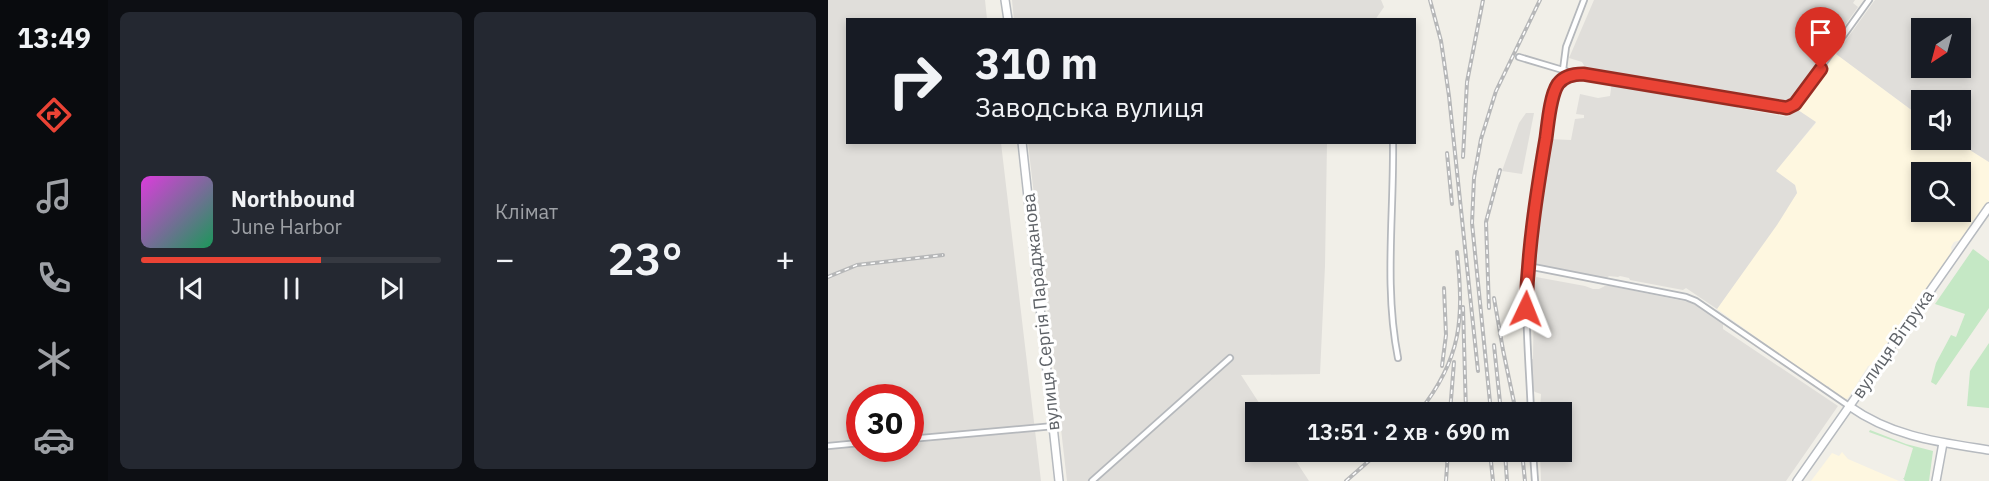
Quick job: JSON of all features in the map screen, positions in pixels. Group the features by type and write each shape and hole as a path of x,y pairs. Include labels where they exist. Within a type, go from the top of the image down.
{"main road":[{"path":"1005,0 1008,18"},
{"name":"вулиця Сергія Параджанова","path":"1022,144 1059,481"},
{"name":"вулиця Вітрука","path":"1800,481 1989,207"},
{"name":"вулиця Вітрука","path":"1850,407 1989,213"},
{"path":"1850,407 1895,432 1989,450"},
{"path":"1936,481 1943,443"}],"street":[{"path":"1563,70 1566,47 1584,0"},
{"path":"1531,402 1526,309 1528,266 1532,226 1558,84 1570,76 1583,74 1789,108 1802,95 1869,0"},
{"path":"1519,57 1563,70 1570,76"},
{"path":"1393,144 1390,241 1393,332 1398,358"},
{"path":"1528,266 1686,297 1696,301 1850,407"},
{"path":"1092,481 1230,358"},
{"path":"924,438 1054,426"},
{"path":"828,446 846,444"},
{"path":"1534,462 1535,481"}],"shaded area":[{"path":"828,0 985,0 987,18 846,18 846,144 1001,144 1041,481 828,481"},
{"path":"1012,0 1381,0 1384,7 1376,18 1014,18"},
{"path":"1594,0 1855,0 1853,3 1858,7 1791,101 1775,101 1585,67 1582,62 1569,58"},
{"path":"1875,0 1989,0 1989,162 1970,150 1971,90 1911,90 1911,110 1836,54"},
{"path":"1835,53 1911,110 1911,150 1970,150 1989,162 1989,201 1961,240 1954,242 1951,255 1875,364 1868,366 1848,398 1844,400 1832,392 1829,386 1824,386 1717,309 1797,193 1795,185 1775,171 1816,123 1795,108"},
{"path":"1612,82 1654,90 1661,94 1698,97 1738,105 1738,108 1788,117 1795,108 1816,122 1776,171 1795,185 1797,193 1717,309 1686,288 1683,290 1620,276 1607,278 1588,275 1534,264 1532,261 1539,198 1544,176 1541,175 1548,139 1571,140 1575,119 1584,118 1584,115 1576,114 1580,94 1598,98 1610,96"},
{"path":"1526,113 1534,113 1522,174 1502,171 1519,123"},
{"path":"1028,144 1327,144 1320,374 1241,375 1259,402 1245,402 1245,462 1297,462 1309,481 1067,481"},
{"path":"1536,277 1593,289 1610,286 1689,302 1723,323 1723,329 1838,406 1786,481 1541,481 1540,462 1572,462 1572,402 1541,402 1541,394 1529,387 1530,359 1533,359"},
{"path":"1842,452 1848,459 1899,481 1811,481 1832,453 1839,456"}],"green space":[{"path":"1973,249 1989,261 1989,308 1936,385 1931,382 1936,363 1951,335 1956,337 1965,314 1935,304"},
{"path":"1989,343 1989,408 1967,406 1970,371"},
{"path":"1870,430 1906,444 1933,451 1929,481 1905,481 1903,478 1913,448 1869,432"}],"railway":[{"path":"1430,0 1441,41 1449,96 1478,371"},
{"path":"1463,157 1467,82 1483,0"},
{"path":"1490,402 1472,223 1474,178 1481,139 1496,91 1540,0"},
{"path":"1447,153 1452,204"},
{"path":"1489,308 1486,222 1500,170"},
{"path":"1426,402 1444,374 1457,337 1460,298 1457,252"},
{"path":"828,277 857,265 943,255"},
{"path":"1442,366 1446,335 1444,288"},
{"path":"1494,298 1514,402"},
{"path":"1463,307 1466,402"},
{"path":"1494,345 1500,402"},
{"path":"1451,402 1454,362"},
{"path":"1346,481 1368,462"},
{"path":"1446,481 1447,462"},
{"path":"1491,462 1493,481"},
{"path":"1506,462 1507,481"},
{"path":"1523,462 1525,481"}],"route":[{"path":"1526,309 1532,226 1550,116 1556,89 1561,81 1576,74 1583,74 1787,108 1795,104 1821,69"}]}
